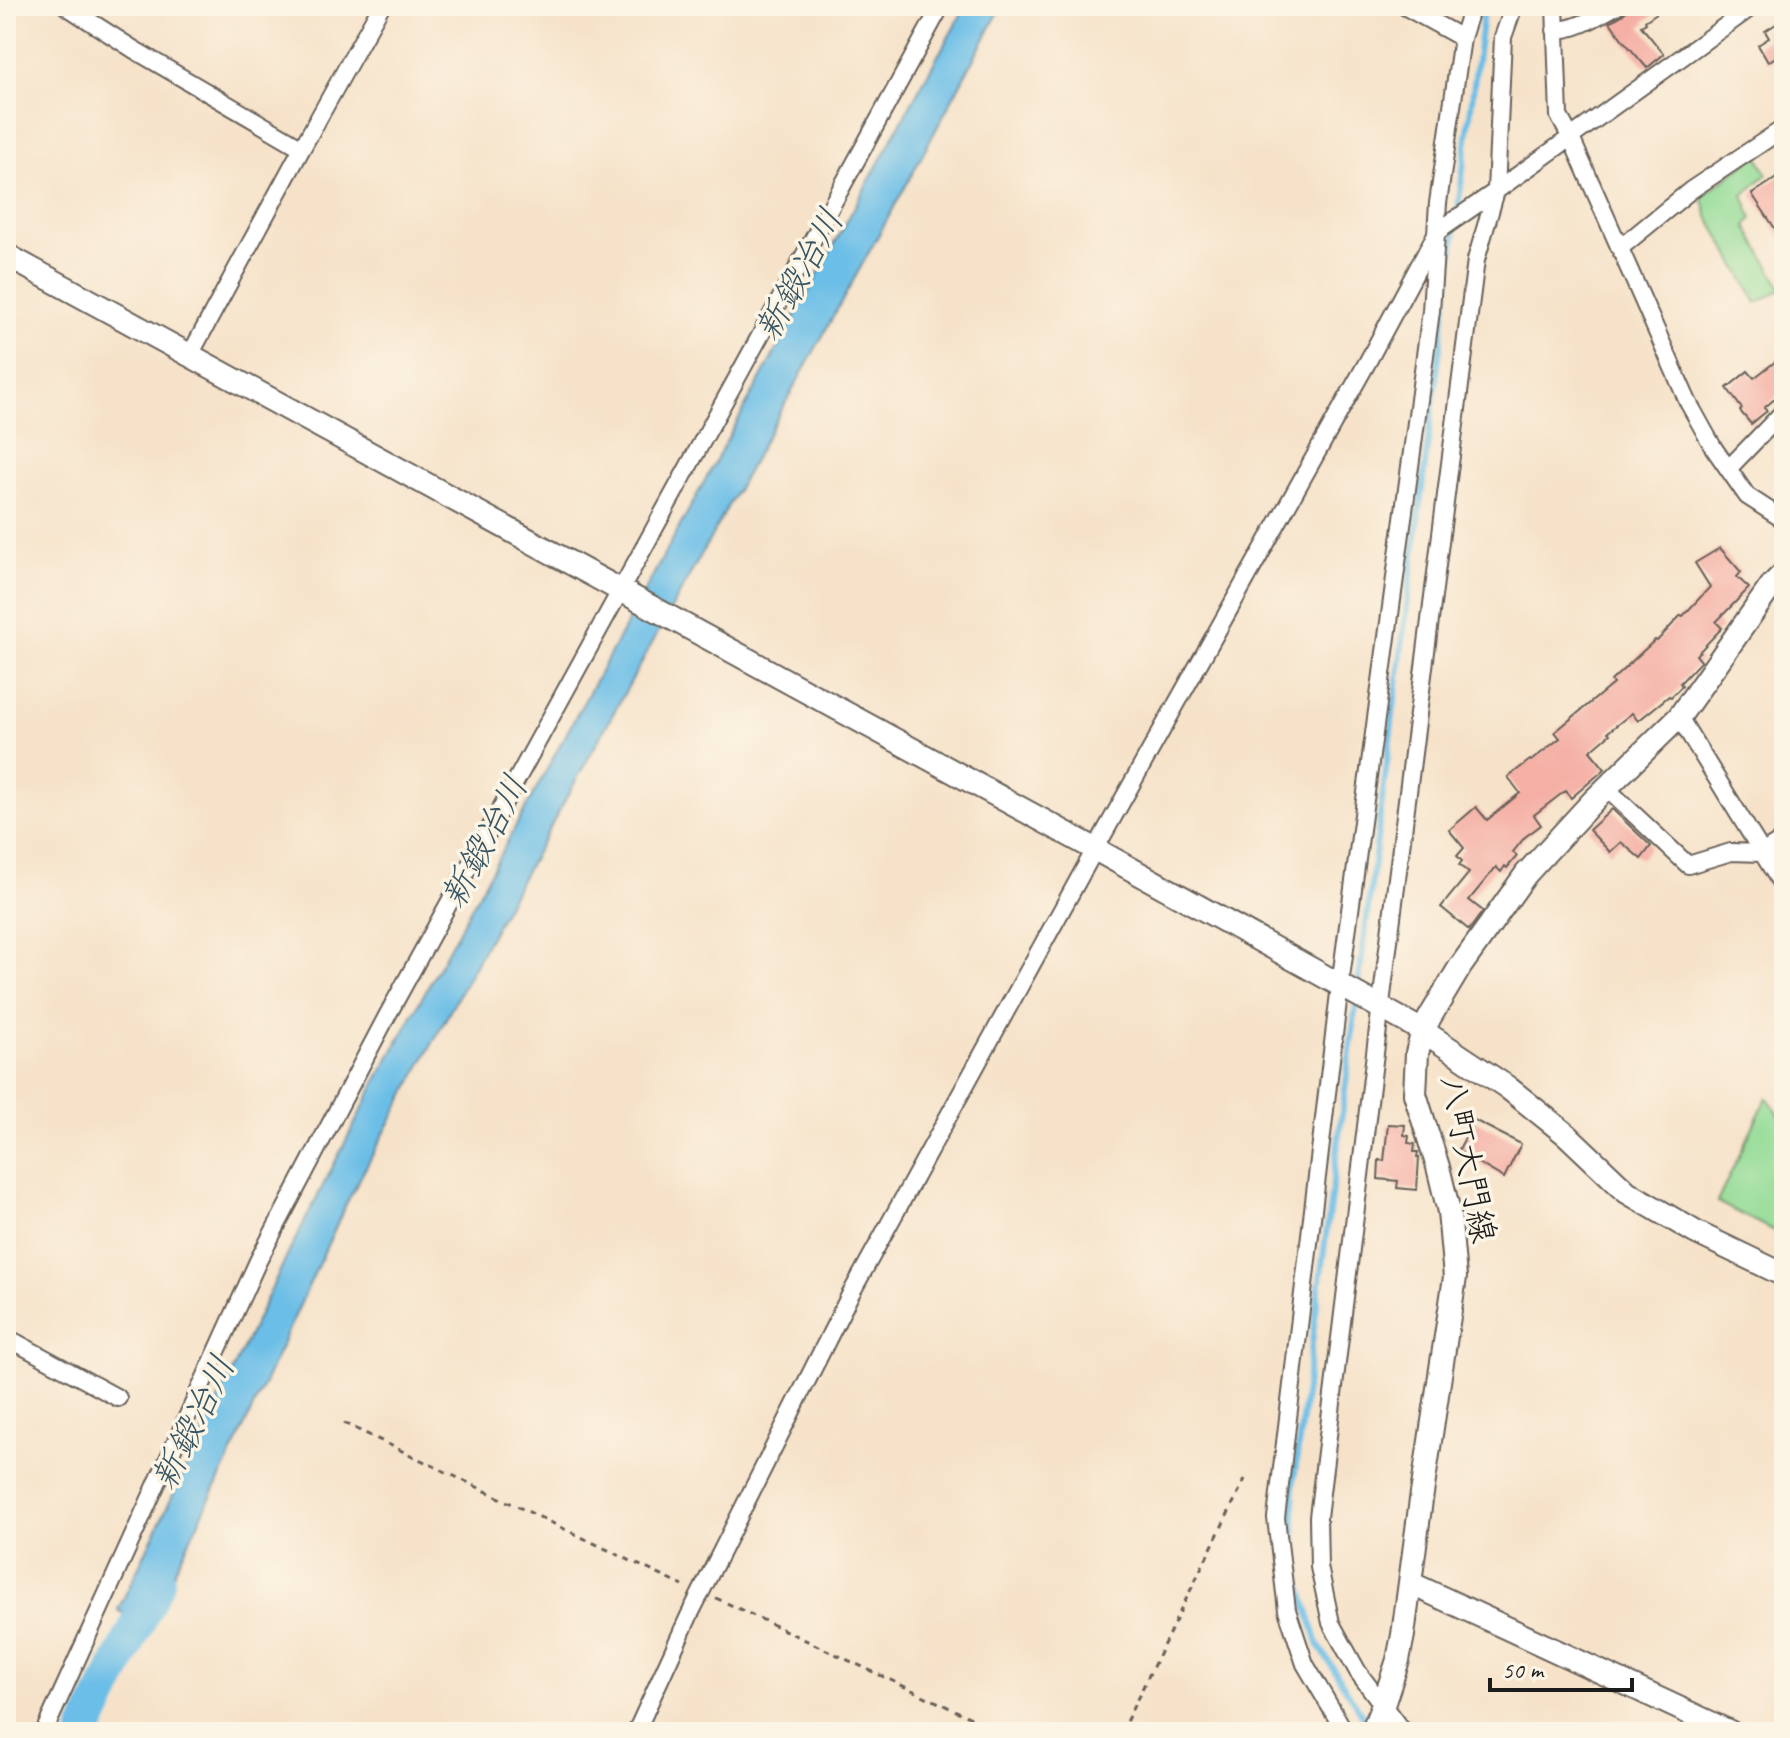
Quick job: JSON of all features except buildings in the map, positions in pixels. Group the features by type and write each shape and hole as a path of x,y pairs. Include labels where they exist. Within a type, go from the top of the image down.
{"street":[{"path":"66,6 302,148"},
{"path":"190,355 381,6"},
{"path":"44,1732 258,1261 387,1016 626,593 941,6"},
{"path":"1404,6 1462,38"},
{"path":"1345,1732 1305,1664 1291,1623 1276,1518 1340,985 1429,327 1438,203 1462,38 1472,6"},
{"path":"1403,1732 1358,1672 1331,1623 1319,1567 1318,1517 1476,260 1496,191 1503,37 1514,6"},
{"path":"1555,6 1559,116 1688,402 1713,447 1747,496 1784,520"},
{"path":"1555,30 1565,30 1616,6"},
{"path":"636,1732 700,1594 849,1297 1437,232 1753,6"},
{"path":"1620,248 1691,190 1784,128"},
{"path":"6,255 1423,1031 1507,1087 1567,1135 1627,1192 1695,1232 1784,1275"},
{"path":"1728,469 1784,411"},
{"name":"八町大門線","path":"1372,1732 1398,1660 1455,1277 1449,1212 1415,1094 1417,1053 1423,1031 1460,967 1526,874 1606,788 1679,717 1772,585 1784,573"},
{"path":"1679,717 1784,888"},
{"path":"1606,788 1688,865 1731,852 1762,853 1784,839"},
{"path":"6,1337 118,1398"},
{"path":"1410,1583 1730,1732"}],"path":[{"path":"344,1423 700,1594 704,1593 1001,1732"},
{"path":"1121,1732 1245,1479"}],"green space":[{"path":"1757,155 1767,174 1743,195 1752,218 1746,226 1782,289 1757,303 1707,215 1702,196"},
{"path":"1767,1097 1784,1122 1784,1236 1717,1202"}],"water":[{"path":"966,6 1002,6 909,180 513,894 346,1204 235,1447 148,1626 118,1610 286,1258 378,1078"}],"waterway":[{"path":"1358,988 1484,6"},
{"path":"1357,999 1293,1487 1295,1567 1318,1644 1369,1726"},
{"name":"新鍛冶川","path":"85,1732 158,1581"}]}
